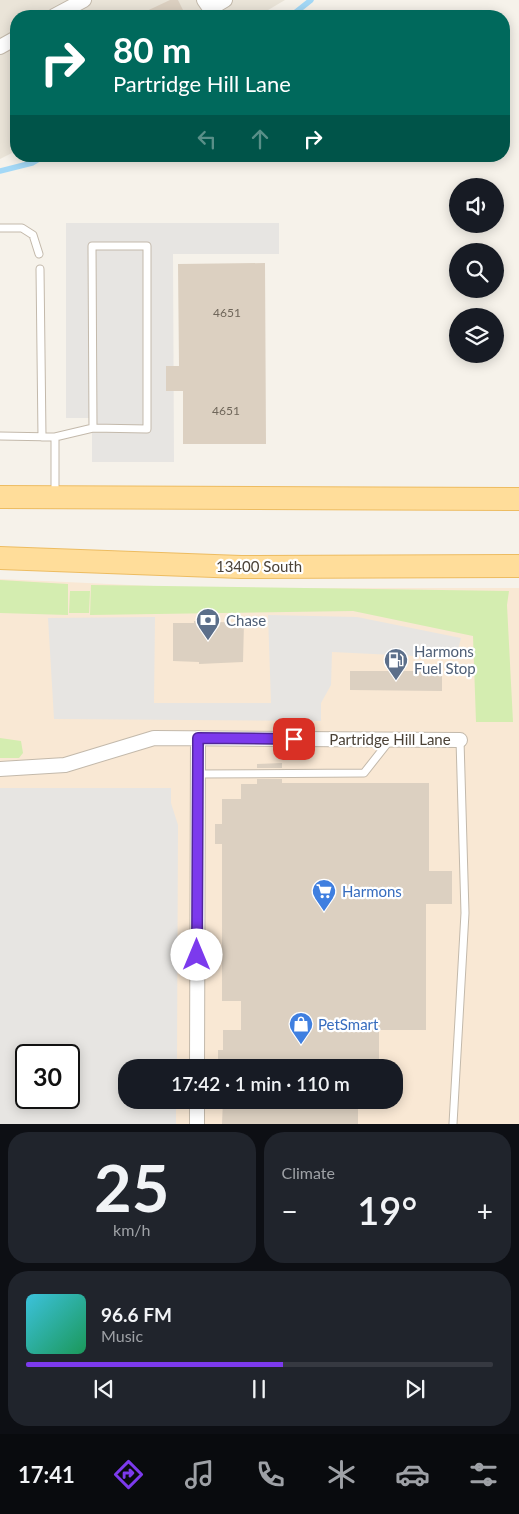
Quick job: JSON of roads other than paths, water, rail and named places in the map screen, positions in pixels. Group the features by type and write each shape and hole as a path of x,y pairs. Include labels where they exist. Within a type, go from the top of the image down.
{"main road":[{"path":"0,497 519,499"},
{"name":"13400 South","path":"0,558 241,567 519,566"}],"street":[{"path":"60,9 84,0"},
{"path":"210,9 225,0"},
{"name":"Partridge Hill Lane","path":"0,769 65,765 154,738 460,740"},
{"path":"197,1059 198,738"},
{"path":"197,1109 197,1124"}],"lane":[{"path":"0,228 22,228 33,235 39,254"},
{"path":"0,436 55,437 92,428 147,429 147,246 92,246 92,428"},
{"path":"40,269 42,437"},
{"path":"55,437 55,497"},
{"path":"198,774 364,773 390,740"},
{"name":"Partridge Hill Lane","path":"453,1124 466,913 460,740"}],"waterway":[{"path":"298,10 311,0"},
{"path":"0,171 34,162"}],"place":[{"name":"Chase","path":"208,641"},
{"name":"Harmons Fuel Stop","path":"396,681"},
{"name":"Harmons","path":"324,912"},
{"name":"PetSmart","path":"301,1045"}]}
